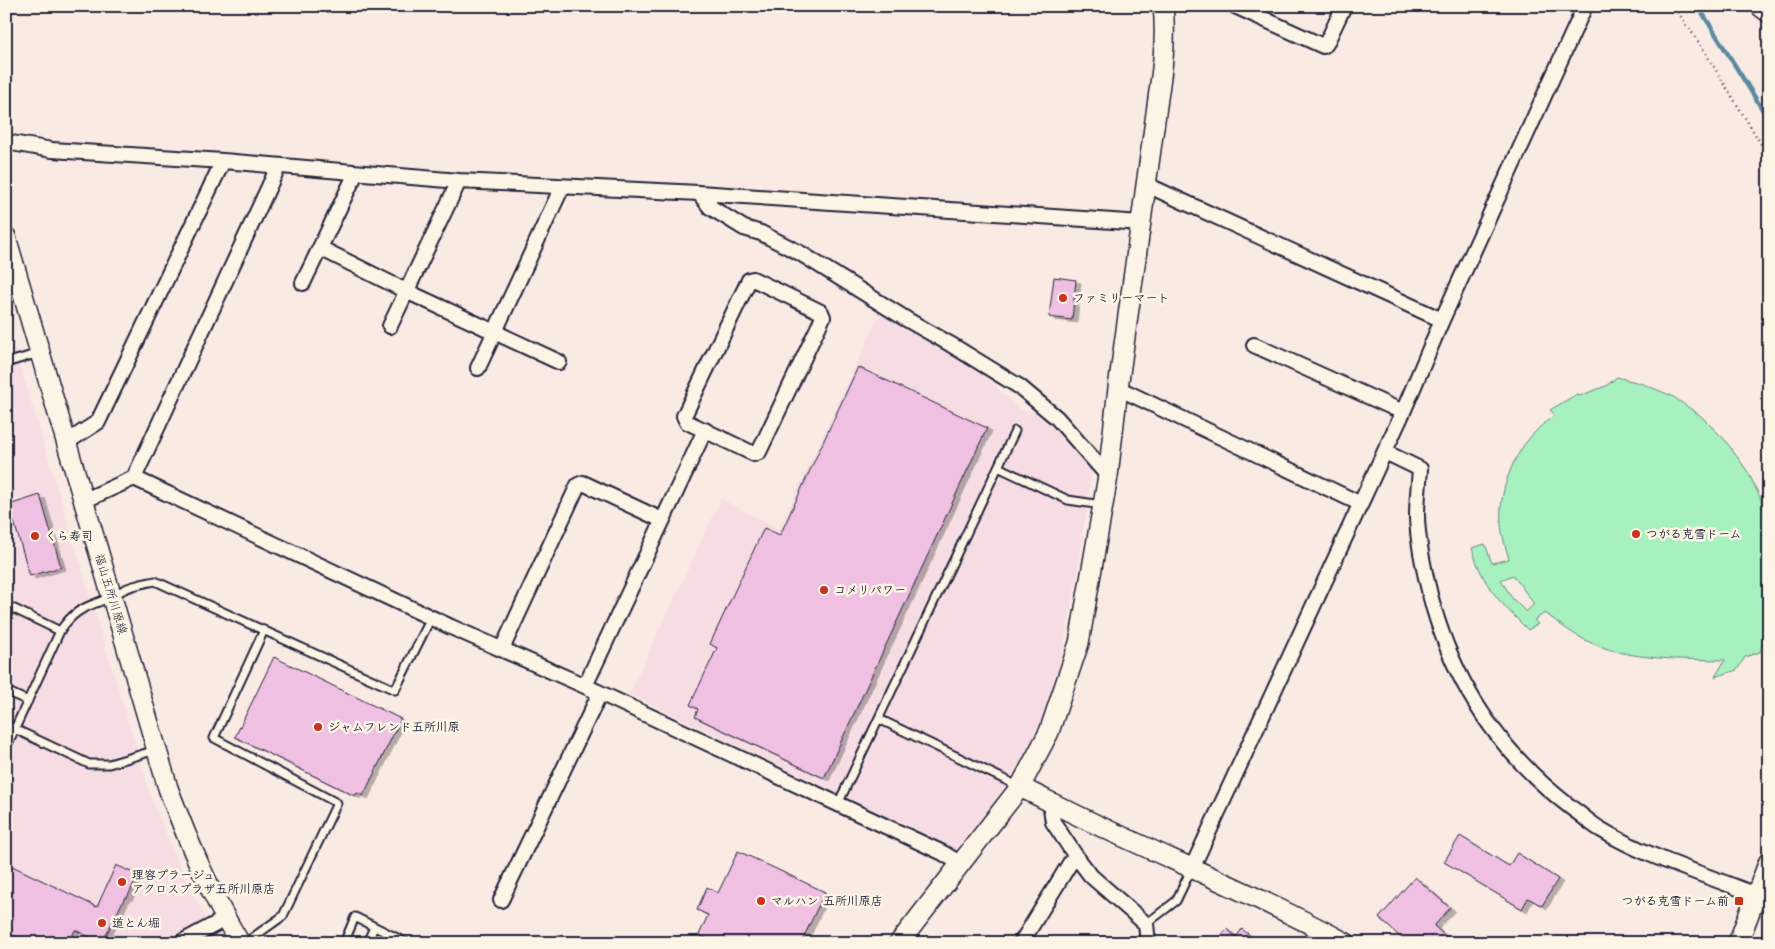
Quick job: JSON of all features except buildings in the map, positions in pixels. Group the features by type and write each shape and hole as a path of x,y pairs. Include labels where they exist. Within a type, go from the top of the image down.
{"street":[{"path":"899,943 1020,787 1049,732 1079,643 1108,476 1118,388 1142,223 1164,50 1165,26 1163,6"},
{"path":"1236,6 1323,46 1326,44 1344,6"},
{"path":"1192,868 1385,452 1442,320 1585,6"},
{"path":"1760,6 1769,13"},
{"path":"6,142 52,150 222,161 459,181 699,193 1142,223"},
{"path":"68,442 98,422 222,161"},
{"path":"83,501 134,478 278,167"},
{"path":"303,283 356,173"},
{"path":"390,326 459,181"},
{"path":"1147,185 1442,320"},
{"path":"478,368 562,187"},
{"path":"699,193 710,207 744,228 761,233 800,253 1020,387 1057,418 1108,476"},
{"name":"福山五所川原線","path":"6,237 68,442 83,501 168,788 187,839 225,919 240,943"},
{"path":"320,248 406,291 558,362"},
{"path":"753,279 821,312 823,317 758,452 754,454 704,430 686,422 684,416 749,280 753,279"},
{"path":"1254,345 1403,412"},
{"path":"1118,388 1361,504"},
{"path":"584,686 704,430"},
{"path":"1385,452 1420,470 1417,515 1421,557 1444,640 1464,685 1490,726 1524,768 1560,799 1599,828 1638,849 1756,895"},
{"path":"134,478 431,618 502,648 942,852 962,864"},
{"path":"502,648 578,485 583,483 662,520"},
{"path":"501,900 600,693"},
{"path":"1020,787 1310,923 1346,943"},
{"path":"1050,801 1053,822 1075,855 1092,876 1146,924 1148,943"},
{"path":"1022,942 1075,855"},
{"path":"1738,943 1769,862"},
{"path":"180,943 225,919"}],"lane":[{"path":"6,363 41,352"},
{"path":"838,804 1015,431"},
{"path":"998,467 1068,500 1103,505"},
{"path":"6,748 66,621 86,606 126,589 156,581 395,690 431,618"},
{"path":"6,605 60,631"},
{"path":"245,943 283,916 337,802 214,738 264,630"},
{"path":"6,691 28,701"},
{"path":"879,719 1020,787"},
{"path":"6,725 89,764 110,764 156,750"},
{"path":"1146,924 1176,901 1192,868"},
{"path":"344,943 355,917 407,943"},
{"path":"367,943 374,927"}],"path":[{"path":"1670,6 1677,11 1700,44 1769,157"}],"shaded area":[{"path":"880,314 970,362 1020,410 1044,415 1055,429 1074,445 1092,469 1077,576 1057,676 1047,707 1034,738 1018,765 995,801 956,850 629,694 721,499 779,529"},
{"path":"6,319 152,800 179,865 218,943 6,943"}],"green space":[{"name":"つがる克雪ドーム","path":"1617,377 1643,384 1672,396 1701,416 1725,440 1748,472 1760,497 1769,526 1769,624 1760,652 1745,657 1737,670 1715,677 1725,660 1659,658 1610,650 1581,638 1545,613 1534,620 1538,624 1528,630 1501,602 1481,573 1472,548 1485,544 1492,563 1509,559 1502,529 1502,499 1514,461 1528,439 1555,415 1550,410 1577,394 1579,396 1606,386","holes":["1513,575 1534,604 1526,612 1512,598 1501,580"]}],"waterway":[{"path":"1698,6 1769,120"}],"place":[{"name":"ファミリーマート","path":"1063,298"},
{"name":"つがる克雪ドーム","path":"1636,534"},
{"name":"くら寿司","path":"35,536"},
{"name":"コメリパワー","path":"824,590"},
{"name":"ジャムフレンド五所川原","path":"318,727"},
{"name":"理容プラージュ アクロスプラザ五所川原店","path":"122,882"},
{"name":"マルハン 五所川原店","path":"761,901"},
{"name":"つがる克雪ドーム前","path":"1739,901"},
{"name":"道とん堀","path":"102,923"}]}
